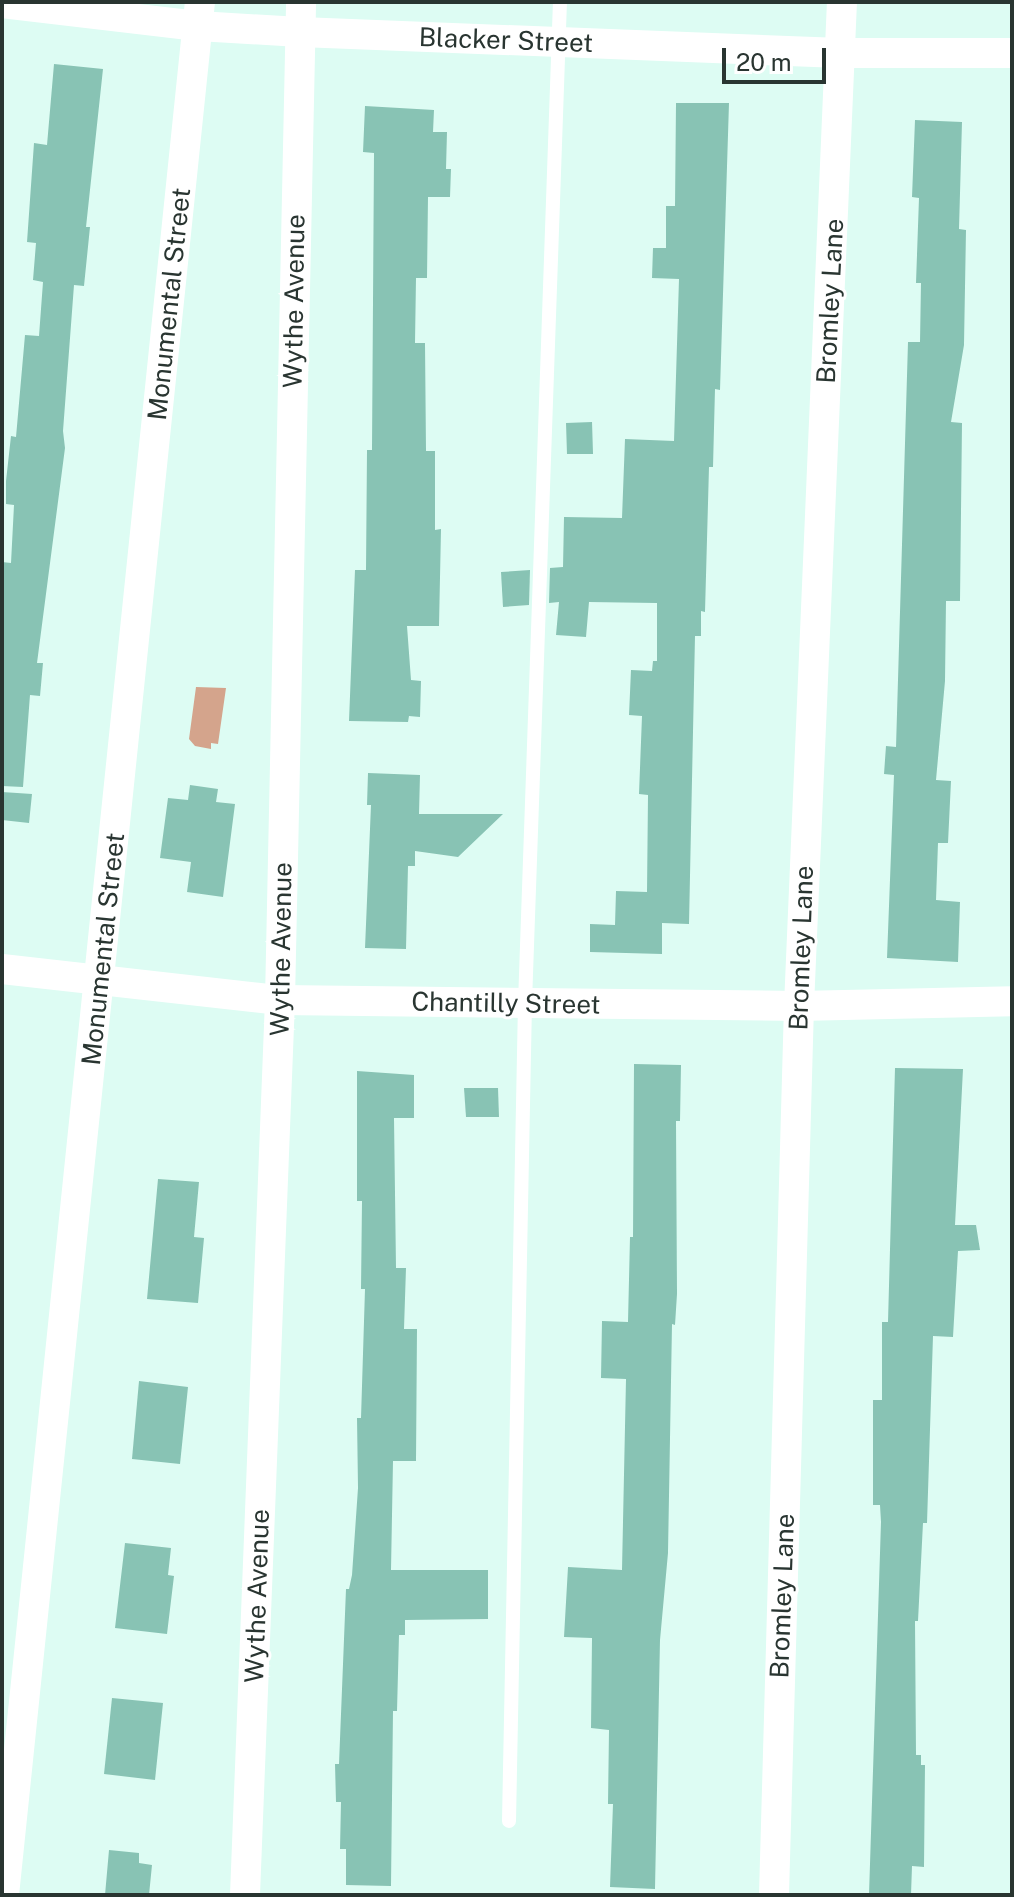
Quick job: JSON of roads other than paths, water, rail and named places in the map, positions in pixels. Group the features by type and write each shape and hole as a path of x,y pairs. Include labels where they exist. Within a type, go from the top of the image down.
{"street":[{"name":"Bromley Lane","path":"774,1895 799,1006 842,2"},
{"name":"Blacker Street","path":"2,3 300,17 559,42 841,53 1012,53"},
{"name":"Monumental Street","path":"4,1895 199,14"},
{"name":"Wythe Avenue","path":"245,1895 280,1000 300,17"},
{"name":"Chantilly Street","path":"2,969 280,1000 799,1006 1012,1001"}],"lane":[{"path":"509,1821 525,1003 560,2"}]}
